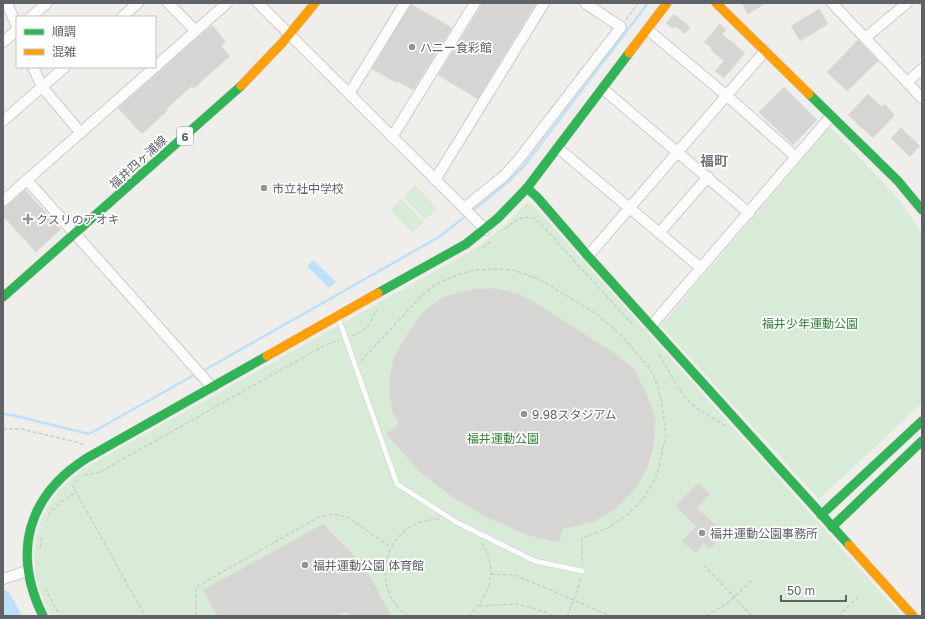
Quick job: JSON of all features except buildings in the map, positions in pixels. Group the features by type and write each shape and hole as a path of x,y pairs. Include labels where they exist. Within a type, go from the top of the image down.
{"street":[{"path":"7,3 16,26"},
{"path":"32,16 47,3"},
{"path":"123,16 138,3"},
{"path":"168,3 196,31"},
{"path":"156,66 227,3"},
{"path":"258,3 486,230"},
{"name":"福井四ヶ浦線","path":"3,297 244,84 271,57 315,3"},
{"path":"349,94 405,3"},
{"path":"392,137 475,3"},
{"path":"435,180 544,3"},
{"path":"464,209 504,176 519,159 621,27 585,3"},
{"path":"43,616 30,588 26,566 29,534 34,518 48,492 60,478 86,459 466,244 486,230 506,212 528,188 667,3"},
{"path":"716,3 898,181 922,210"},
{"path":"832,3 922,98"},
{"path":"865,38 907,3"},
{"path":"3,42 16,30"},
{"path":"648,30 726,95 796,157"},
{"path":"588,256 677,151 766,51"},
{"path":"33,68 42,87 80,133"},
{"path":"3,121 64,68"},
{"path":"3,201 154,68"},
{"path":"907,82 922,69"},
{"path":"603,89 708,177 748,213"},
{"path":"651,326 831,116"},
{"path":"558,148 701,268"},
{"path":"659,233 708,177"},
{"path":"28,180 212,387"},
{"path":"528,188 913,616"},
{"path":"821,515 922,421"},
{"path":"832,527 922,441"},
{"path":"7,578 27,571"}],"lane":[{"path":"338,316 397,484 456,522 535,561 582,571"}],"path":[{"path":"621,27 638,3"},
{"path":"504,230 515,220 520,218 526,217 536,220 638,330"},
{"path":"481,249 493,240"},
{"path":"356,366 424,293 440,282 457,275 474,270 497,269 513,270 539,278 595,313 620,334 647,365 654,376 661,398 666,435 657,475 643,499 627,515 608,528 582,538 582,571 580,583 567,616"},
{"path":"83,475 100,472 325,345 360,333 367,328 379,306"},
{"path":"659,353 674,381 687,398 697,408 729,429"},
{"path":"3,429 21,429 76,442 82,444 85,448"},
{"path":"79,479 75,482 73,487 145,616"},
{"path":"46,518 62,501 76,492"},
{"path":"196,616 196,587 319,517 334,514 347,517 391,547"},
{"path":"408,616 401,611 390,598 385,581 385,564 391,547 400,535 412,526 426,520 441,519"},
{"path":"40,549 42,536"},
{"path":"468,616 479,606 488,591 491,574 489,557 481,541"},
{"path":"704,565 752,616"},
{"path":"491,574 515,575 611,616"},
{"path":"706,616 728,603 752,580"},
{"path":"44,586 60,616"},
{"path":"838,616 858,598"},
{"path":"479,606 517,604 546,612 554,616"}],"green space":[{"name":"福井少年運動公園","path":"830,127 897,197 922,234 922,403 819,499 661,326"},
{"path":"415,185 437,208 426,220 403,197"},
{"path":"401,199 424,222 413,233 390,210"},
{"name":"福井運動公園","path":"526,203 533,205 902,616 52,616 44,602 36,572 35,556 39,525 57,493 83,469 471,251 500,229"}],"water":[{"path":"313,260 336,282 329,288 307,266"}],"waterway":[{"path":"471,212 507,183 524,166 648,3"},
{"path":"201,372 439,237 467,215"},
{"path":"3,414 89,434 196,374"},
{"path":"3,598 13,616"}],"traffic: fast":[{"path":"378,293 466,244 498,218 527,188 629,53"},
{"path":"3,297 241,86"},
{"path":"809,94 898,181 922,210"},
{"path":"527,188 537,197 588,256 849,545"},
{"path":"43,616 34,593 28,570 27,548 31,528 39,508 50,490 67,473 87,458 267,356"},
{"path":"821,515 922,421"},
{"path":"832,527 922,441"}],"traffic: slow":[{"path":"241,86 282,43 315,3"},
{"path":"629,53 667,3"},
{"path":"716,3 809,94"},
{"path":"267,356 378,293"},
{"path":"849,545 913,616"}],"place":[{"name":"ハニー食彩館","path":"412,47"},
{"name":"市立社中学校","path":"264,188"},
{"name":"クスリのアオキ","path":"28,219"},
{"name":"9.98スタジアム","path":"524,414"},
{"name":"福井運動公園事務所","path":"702,533"},
{"name":"福井運動公園 体育館","path":"305,565"}],"district":[{"name":"福町","path":"714,160"}]}
